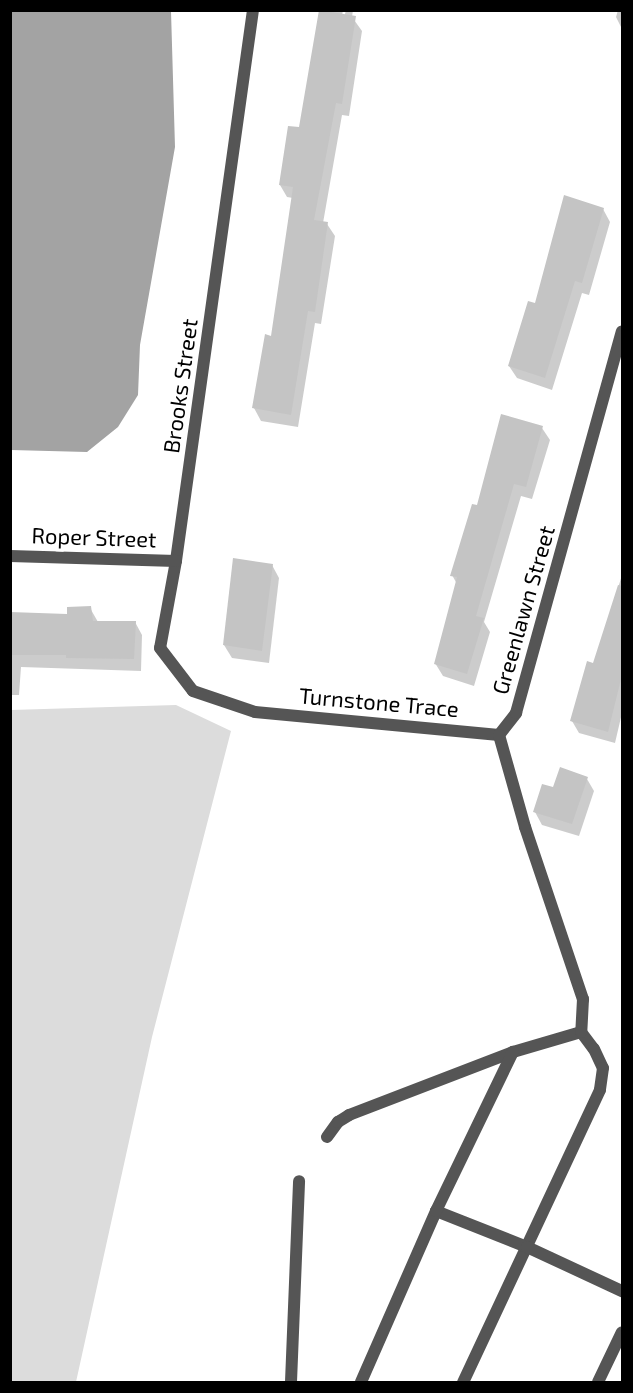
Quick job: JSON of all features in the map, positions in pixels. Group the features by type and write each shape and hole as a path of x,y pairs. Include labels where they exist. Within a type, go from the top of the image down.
{"street":[{"name":"Brooks Street","path":"253,10 176,561 160,648 193,691 255,712"},
{"name":"Greenlawn Street","path":"499,735 516,713 622,331"},
{"name":"Roper Street","path":"10,556 176,561"},
{"name":"Turnstone Trace","path":"255,712 499,735"},
{"path":"463,1383 600,1090 603,1068 594,1049 581,1032 583,999 525,827 499,735"},
{"path":"327,1137 338,1122 349,1115 513,1052 581,1032"},
{"path":"361,1383 436,1211 513,1052"},
{"path":"291,1383 300,1180"},
{"path":"436,1211 527,1247 622,1291"},
{"path":"598,1383 622,1332"}],"shaded area":[{"path":"11,10 171,11 175,147 140,345 138,395 118,427 87,452 11,450"},
{"path":"176,705 231,731 152,1037 76,1382 11,1382 11,710"}],"building":[{"path":"319,10 356,16 342,104 336,103 314,220 328,222 315,312 308,311 291,415 252,408 265,334 271,336 293,187 279,185 288,126 299,127"},
{"path":"564,195 604,208 582,283 575,281 545,378 508,366 528,301 535,303"},
{"path":"501,414 543,426 526,487 514,484 476,616 484,618 467,674 434,664 457,577 450,576 472,504 477,505"},
{"path":"233,558 273,564 262,651 223,645"},
{"path":"618,585 622,586 622,675 608,732 570,721 587,661 593,663"},
{"path":"91,606 93,621 136,621 134,659 66,658 66,655 10,655 10,612 67,614 67,607"},
{"path":"560,767 588,777 572,824 533,812 542,784 553,787"}]}
